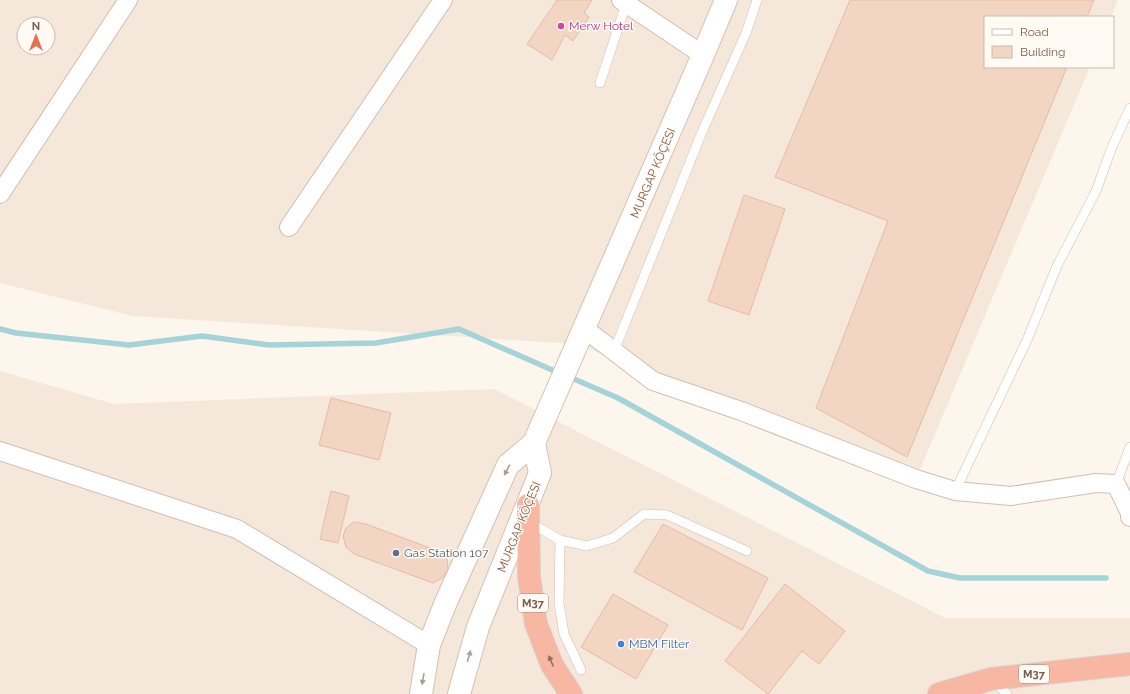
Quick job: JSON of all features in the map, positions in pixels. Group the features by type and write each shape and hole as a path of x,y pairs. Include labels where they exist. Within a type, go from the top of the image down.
{"highway":[{"name":"M37","path":"526,515 529,577 536,624 552,665 571,694"},
{"name":"M37","path":"939,694 991,678 1130,664"}],"main road":[{"name":"MURGAP KÖÇESI","path":"459,694 478,627 526,515 540,473 534,443 726,0"},
{"path":"421,694 429,645 446,602 508,465 534,443"}],"street":[{"path":"0,194 128,0"},
{"path":"289,227 443,0"},
{"path":"625,1 703,55"},
{"path":"581,336 614,351 653,381 741,411 916,479 955,491 1011,496 1096,483 1116,484 1130,513 1130,517"},
{"path":"0,451 236,529 429,645"}],"lane":[{"path":"614,351 702,132 746,33 757,0"},
{"path":"600,83 625,1"},
{"path":"955,491 1027,340 1057,266 1096,191 1112,147 1130,108"},
{"path":"1116,484 1130,447"},
{"path":"526,515 560,540 587,546 613,538 644,514 667,515 747,552"},
{"path":"560,540 558,603 564,634 581,670"},
{"path":"991,678 1007,694"}],"shaded area":[{"path":"0,0 1118,0 1111,16 984,16 984,68 1090,68 916,479 576,344 133,316 0,283"},
{"path":"0,371 114,404 494,389 945,618 1130,618 1130,694 0,694"}],"building":[{"name":"Merw Hotel","path":"557,0 592,0 584,13 589,17 573,41 565,35 552,60 527,44"},
{"path":"850,0 1094,0 1087,16 984,16 984,68 1067,68 907,457 816,408 888,221 775,177"},
{"path":"744,195 785,209 749,315 708,301"},
{"path":"331,398 391,413 379,460 319,445"},
{"path":"331,491 349,496 338,543 320,539"},
{"name":"Gas Station 107","path":"354,522 366,524 438,551 447,559 448,570 442,578 433,583 354,554 346,547 343,536 346,528"},
{"path":"663,524 768,578 742,630 634,572"},
{"path":"785,584 845,631 819,664 802,651 768,694 725,661"},
{"path":"613,594 668,625 636,679 581,647"}],"waterway":[{"path":"0,329 16,333 129,345 202,336 269,345 376,343 459,329 559,373"},
{"path":"567,376 618,398 928,571 960,578 1106,578"}],"place":[{"name":"Merw Hotel","path":"561,26"},
{"name":"Gas Station 107","path":"396,553"},
{"name":"MBM Filter","path":"621,644"}]}
